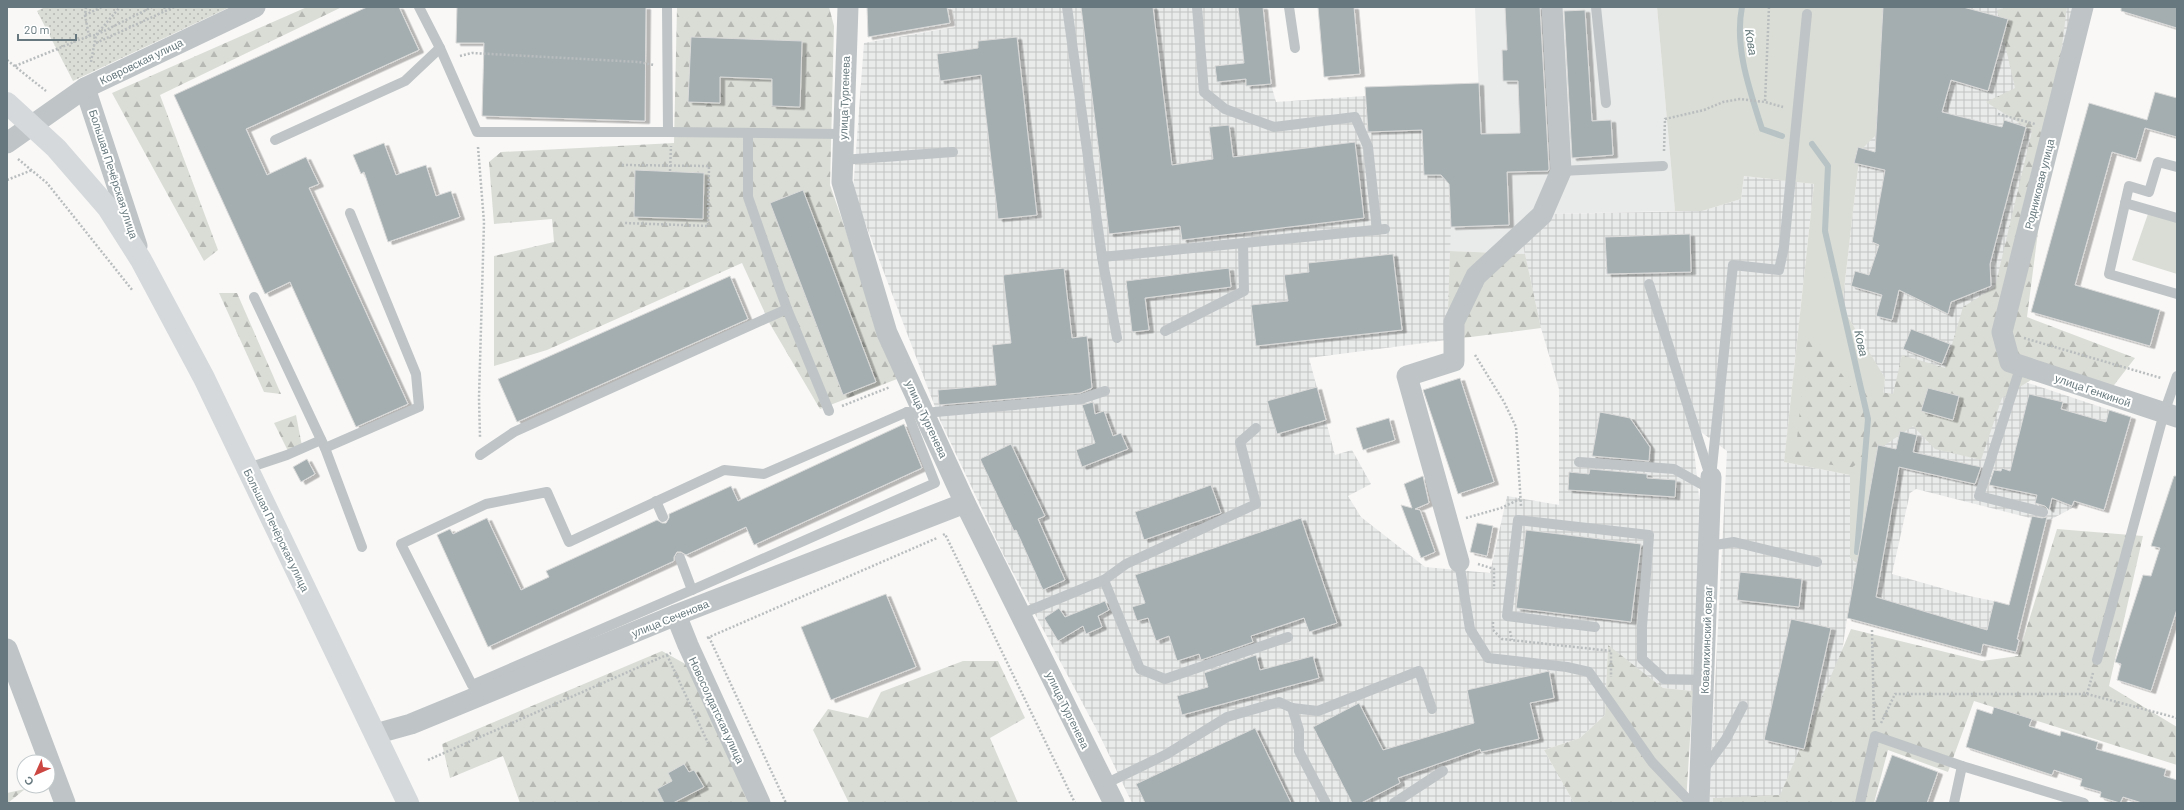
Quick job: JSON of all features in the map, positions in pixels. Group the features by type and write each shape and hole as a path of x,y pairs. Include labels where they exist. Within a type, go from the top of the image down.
{"main road":[{"name":"Большая Печёрская улица","path":"7,103 56,148 108,208 141,260 204,378 408,803"}],"street":[{"name":"Ковровская улица","path":"7,143 85,88 255,7"},
{"name":"улица Тургенева","path":"848,7 842,182 887,333 908,380 916,413 965,503 1114,803"},
{"path":"1459,562 1407,376 1454,361 1454,322 1476,276 1542,215 1561,171 1552,7"},
{"name":"Родниковая улица","path":"2015,363 2002,332 2083,7"},
{"name":"Большая Печёрская улица","path":"85,88 141,260"},
{"name":"улица Генкиной","path":"2015,363 2171,415"},
{"name":"Ковалихинский овраг","path":"1699,803 1710,483"},
{"name":"улица Сеченова","path":"375,734 410,724 676,615 965,503"},
{"name":"Новосолдатская улица","path":"676,615 688,646 760,803"},
{"path":"7,649 65,803"}],"lane":[{"path":"419,7 440,48 477,132 843,134"},
{"path":"667,7 670,132"},
{"path":"1067,7 1102,257 1117,338"},
{"path":"1102,257 1381,229 1368,147 1355,117 1274,127 1225,109 1204,92 1197,7"},
{"path":"1289,7 1295,48"},
{"path":"1596,7 1606,104"},
{"path":"1710,483 1733,265 1779,270 1784,247 1796,110 1807,14"},
{"path":"275,140 405,81 440,48"},
{"path":"748,133 748,197 787,308 830,411"},
{"path":"842,160 953,152"},
{"path":"2177,167 2158,162 2149,192 2129,186 2109,274 2177,294"},
{"path":"1561,171 1663,166"},
{"path":"2125,203 2177,218"},
{"path":"248,468 323,444 419,407 416,374 350,213"},
{"path":"1164,331 1244,291 1243,243"},
{"path":"1649,284 1710,483"},
{"path":"254,297 323,444 362,547"},
{"path":"480,455 514,432 787,308"},
{"path":"2015,363 1978,496 2043,512"},
{"path":"2096,660 2171,415 2176,379"},
{"path":"916,413 936,483 472,685 401,544 486,504 547,492 569,542 724,470 764,474 916,413 1081,399 1105,391"},
{"path":"1020,614 1104,580 1126,564 1256,504 1240,442 1256,428"},
{"path":"1579,462 1674,469 1710,483"},
{"path":"656,501 662,518"},
{"path":"1595,627 1507,616 1518,520 1649,535 1642,626 1642,659 1664,679 1704,680"},
{"path":"1709,546 1734,542 1817,562"},
{"path":"680,558 692,590"},
{"path":"1459,562 1470,629 1488,658 1567,667 1589,672 1652,762 1691,803"},
{"path":"1104,580 1140,669 1165,679 1288,637"},
{"path":"1105,784 1167,754 1227,717 1279,702 1292,708 1318,711 1419,671 1432,709"},
{"path":"1700,774 1726,739 1743,706"},
{"path":"1292,708 1299,730 1299,751 1326,803"},
{"path":"1860,803 1875,736 1962,766 2084,803"},
{"path":"1954,803 1962,766"},
{"path":"1394,803 1443,771"}],"path":[{"path":"86,7 85,14 89,36"},
{"path":"85,14 102,7"},
{"path":"91,64 96,44 96,35 120,7"},
{"path":"15,66 89,36 96,35 152,7"},
{"path":"164,7 166,11"},
{"path":"96,44 174,7"},
{"path":"1765,102 1769,7"},
{"path":"445,59 472,53 639,62 668,69"},
{"path":"7,60 52,96"},
{"path":"1663,166 1665,119 1704,110 1723,102 1740,99 1765,102 1796,110"},
{"path":"1998,114 2053,129"},
{"path":"477,132 484,222 479,398 480,455"},
{"path":"670,132 670,171"},
{"path":"622,165 709,166 708,226 624,223"},
{"path":"7,180 32,170 47,183 133,291"},
{"path":"2019,337 2176,379"},
{"path":"1448,524 1501,508 1520,499 1516,427 1504,402 1471,349"},
{"path":"830,411 908,380"},
{"path":"428,760 945,534 1075,803"},
{"path":"1872,630 1875,736"},
{"path":"709,637 786,803"},
{"path":"667,655 710,748"},
{"path":"2087,694 2096,660"},
{"path":"1875,736 1895,694 2087,694 2177,718"}],"shaded area":[{"path":"952,7 1263,7 1271,84 1276,102 1365,96 1365,87 1458,84 1460,129 1447,136 1451,227 1447,340 1309,358 1335,455 1352,450 1371,484 1348,496 1361,517 1425,567 1490,573 1507,496 1559,505 1559,389 1541,328 1522,241 1550,214 1702,211 1741,199 1744,176 1814,184 1784,462 1850,475 1850,558 1858,563 1878,445 1885,379 1842,307 1860,151 1883,7 2074,7 2001,374 2131,417 2104,510 2082,503 2046,522 1916,489 1910,493 1892,574 1969,596 1994,601 1981,654 1847,618 1820,803 1709,803 1727,451 1701,432 1692,430 1701,516 1693,691 1663,688 1608,646 1605,715 1580,738 1544,750 1574,803 1132,803 1100,736 1003,554 940,420 853,191 864,43 955,27"},
{"path":"1475,7 1657,7 1675,211 1550,214 1522,241 1525,254 1450,251 1447,136 1480,116"}],"green space":[{"path":"45,7 230,7 73,81 37,11"},
{"path":"307,7 342,7 160,95 218,250 204,261 112,93"},
{"path":"677,7 829,7 834,26 830,185 897,379 820,409 770,324 742,263 547,350 494,366 494,256 554,242 552,219 494,224 489,162 501,152 674,143"},
{"path":"1657,7 1883,7 1876,135 1860,151 1842,307 1885,378 1878,445 1858,564 1850,558 1850,475 1784,462 1814,184 1744,176 1741,199 1702,211 1675,211"},
{"path":"2008,7 2067,7 2027,317 2135,358 2104,398 2031,380 2002,398 1981,460 1935,449 1913,426 1851,468 1795,459 1808,328 1852,388 1893,394 1902,355 1945,368 1963,307 1995,287 2032,131 1986,102 2015,88 1997,10"},
{"path":"2150,208 2177,219 2177,274 2132,260"},
{"path":"1450,251 1525,254 1541,328 1447,340"},
{"path":"219,293 237,293 281,394 264,392"},
{"path":"296,415 302,446 288,451 274,423"},
{"path":"2057,529 2143,536 2109,686 2177,727 2177,765 1974,701 1948,772 1888,750 1874,803 1713,803 1713,798 1780,795 1851,629 1982,661 2018,656"},
{"path":"1608,645 1663,688 1693,691 1686,803 1574,803 1544,750 1580,738 1605,715"},
{"path":"662,651 689,666 752,803 520,803 503,756 450,778 442,744"},
{"path":"963,661 998,661 1025,718 990,738 1018,803 849,803 813,730 828,709 868,718 881,692"},
{"path":"16,791 16,794 19,794 7,803 7,793"}],"building":[{"path":"367,7 399,7 419,50 246,129 267,175 306,157 319,184 309,188 408,404 356,427 290,282 265,294 174,95"},
{"path":"457,7 646,7 645,121 482,116 484,43 456,43"},
{"path":"867,7 947,7 950,23 868,37"},
{"path":"1081,7 1153,7 1172,165 1213,159 1209,127 1229,125 1233,157 1355,142 1364,218 1182,240 1180,226 1109,234"},
{"path":"1238,7 1263,7 1271,84 1246,86 1246,79 1217,82 1215,66 1244,63"},
{"path":"1318,7 1354,7 1360,74 1324,77"},
{"path":"1505,7 1540,7 1549,169 1548,171 1507,172 1509,225 1451,227 1449,184 1441,175 1424,175 1422,130 1368,132 1365,87 1479,83 1481,134 1520,133 1518,81 1503,81 1502,50 1507,50"},
{"path":"1883,7 1963,7 2008,19 1988,91 1951,80 1942,112 2002,127 2004,120 2026,127 1990,264 1991,286 1951,302 1948,314 1899,290 1892,320 1876,316 1882,295 1851,286 1855,271 1869,275 1879,245 1872,242 1885,170 1854,163 1858,147 1875,152"},
{"path":"2121,7 2177,7 2177,28 2121,11"},
{"path":"1585,10 1592,121 1611,120 1613,155 1572,158 1564,11"},
{"path":"691,37 802,41 800,107 772,106 772,79 720,77 720,103 688,102"},
{"path":"1017,37 1037,215 998,219 981,75 940,81 937,54 978,48 978,41"},
{"path":"2155,92 2177,98 2177,137 2145,128 2136,159 2112,152 2075,285 2160,310 2150,346 2031,312 2089,103 2147,120"},
{"path":"384,143 396,175 426,165 436,196 451,191 460,217 388,242 364,172 361,174 353,155"},
{"path":"635,170 704,173 703,219 634,217"},
{"path":"803,190 876,382 843,395 770,203"},
{"path":"1690,234 1691,272 1607,274 1605,237"},
{"path":"1393,254 1402,330 1256,346 1251,305 1288,301 1284,275 1309,272 1308,263"},
{"path":"1064,268 1072,338 1087,336 1092,388 1080,393 939,405 938,390 996,385 992,345 1011,343 1003,275"},
{"path":"1229,268 1231,287 1145,298 1149,330 1132,332 1126,281"},
{"path":"730,276 748,319 517,422 498,379"},
{"path":"1911,329 1950,344 1942,364 1903,349"},
{"path":"1460,378 1494,482 1458,494 1423,390"},
{"path":"1317,387 1326,420 1277,434 1267,401"},
{"path":"1928,388 1959,396 1953,420 1921,411"},
{"path":"2029,394 2063,402 2061,409 2106,422 2109,410 2131,417 2104,510 2074,501 2072,506 2052,498 2049,510 2045,506 2035,503 2037,495 1989,485 1994,470 2001,471 2002,468 2010,471"},
{"path":"1093,402 1095,414 1104,411 1113,436 1121,433 1128,449 1082,467 1076,450 1095,443 1082,405"},
{"path":"1600,412 1630,418 1650,447 1649,461 1592,456"},
{"path":"1389,418 1395,440 1363,450 1356,428"},
{"path":"904,424 922,468 754,545 746,527 686,555 681,552 677,552 674,557 674,561 488,647 437,535 450,529 453,534 487,518 521,590 549,577 546,571 657,520 662,523 666,523 669,518 669,514 731,486 738,501"},
{"path":"1900,431 1917,435 1913,452 1981,467 1975,484 1899,467 1876,597 1987,630 1994,601 2009,605 2032,516 2042,518 2047,517 2017,639 2019,640 2016,652 1983,644 1981,654 1847,618 1878,445 1896,449"},
{"path":"1011,444 1045,516 1038,519 1065,580 1043,590 1016,530 1014,531 980,459"},
{"path":"307,459 315,474 301,482 293,467"},
{"path":"1590,469 1647,474 1647,478 1676,480 1675,497 1568,490 1569,472 1589,474"},
{"path":"1423,476 1429,503 1415,509 1420,510 1435,552 1421,558 1401,505 1412,508 1404,484"},
{"path":"2174,476 2177,476 2177,609 2151,691 2117,680 2121,664 2115,662 2143,575 2151,576 2160,548 2151,546"},
{"path":"1211,485 1221,513 1144,540 1135,512"},
{"path":"1301,518 1337,623 1309,632 1304,618 1251,636 1253,642 1201,660 1199,654 1177,661 1169,636 1156,641 1148,618 1137,621 1132,607 1145,603 1135,575"},
{"path":"1477,523 1493,526 1487,556 1470,552"},
{"path":"1526,530 1641,544 1631,622 1516,608"},
{"path":"1740,572 1802,579 1799,607 1737,600"},
{"path":"886,594 916,667 831,700 801,627"},
{"path":"1105,601 1109,610 1098,616 1102,627 1086,634 1083,626 1058,641 1044,618 1059,608 1065,617"},
{"path":"1791,619 1831,628 1804,749 1764,740"},
{"path":"1256,655 1260,670 1313,656 1319,678 1182,715 1177,696 1208,687 1204,673"},
{"path":"1549,671 1554,698 1530,703 1539,739 1481,752 1480,749 1398,778 1400,783 1361,803 1352,803 1313,727 1359,703 1383,750 1474,723 1467,690"},
{"path":"1994,707 2032,719 2029,726 2060,736 2061,731 2098,742 2096,749 2166,769 2164,776 2177,780 2177,803 2142,803 2123,797 2120,803 2100,797 2101,792 2080,786 2082,779 2054,770 2052,775 1966,747 1977,709 1992,714"},
{"path":"1255,728 1291,803 1145,803 1136,784"},
{"path":"1892,755 1938,772 1927,803 1875,803"},
{"path":"684,764 689,772 694,770 704,787 673,803 664,803 657,789 672,781 668,773"}],"waterway":[{"name":"Кова","path":"1742,7 1740,38 1744,69 1748,84 1762,129 1782,136"},
{"name":"Кова","path":"1812,144 1828,166 1825,231 1868,419 1857,552"}]}
